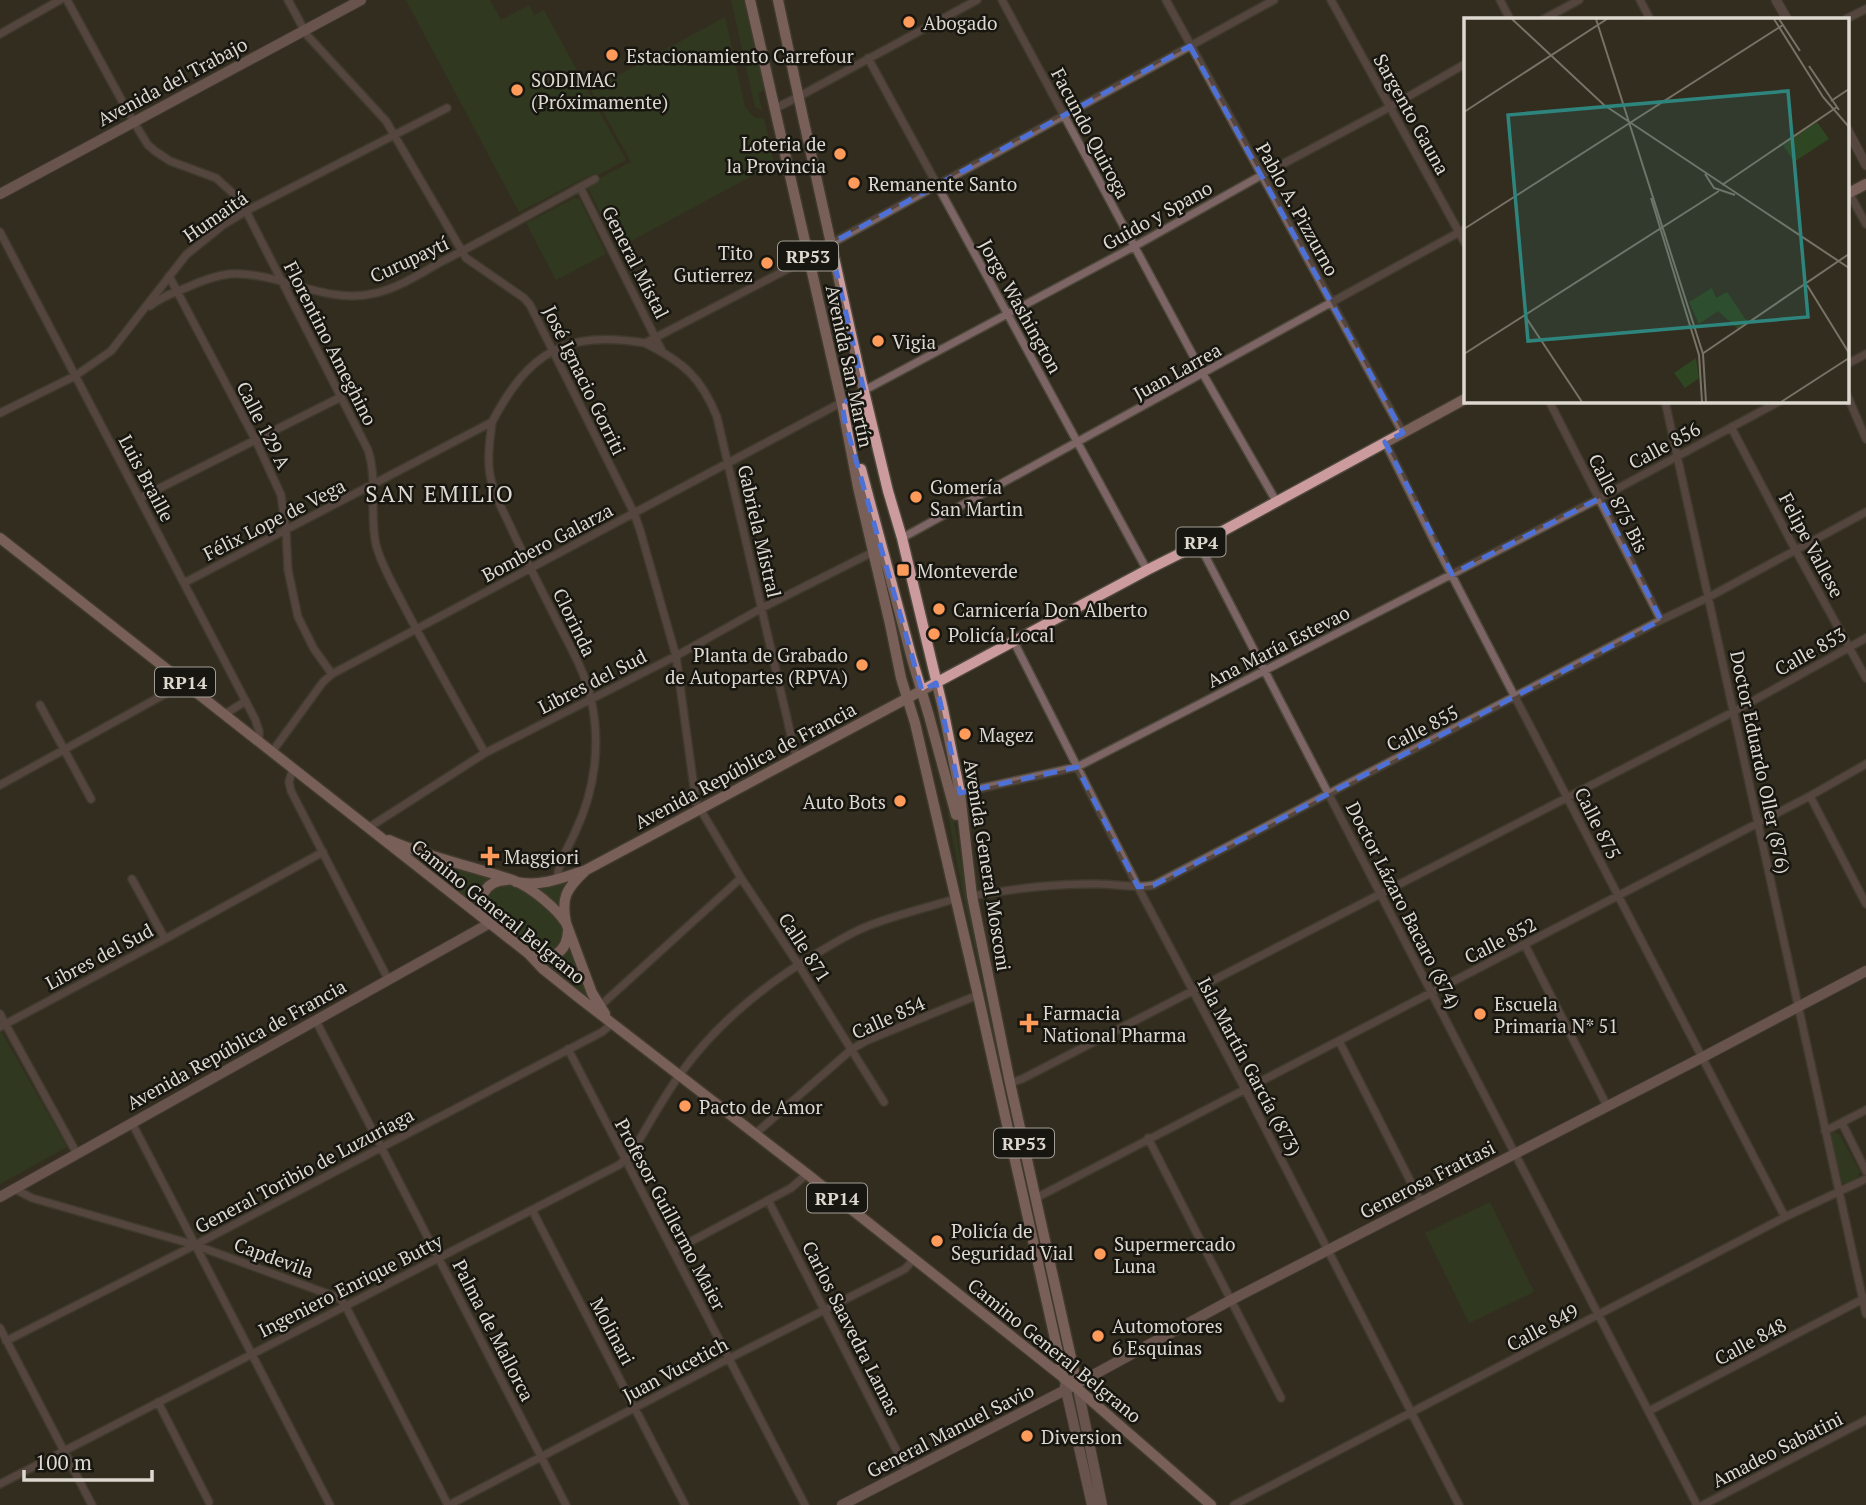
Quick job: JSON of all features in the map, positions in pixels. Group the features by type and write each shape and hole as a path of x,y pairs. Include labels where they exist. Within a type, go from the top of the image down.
{"main road":[{"name":"Avenida del Trabajo","path":"0,194 361,0"},
{"name":"Avenida San Martín","path":"750,0 907,698"},
{"name":"Avenida San Martín","path":"778,0 864,392 936,683"},
{"path":"1848,193 1866,184"},
{"name":"RP4","path":"922,691 1464,400"},
{"name":"RP53","path":"845,422 863,475 954,805 972,896"},
{"name":"Camino General Belgrano","path":"0,538 529,954 543,970 914,1259 1071,1386 1211,1505"},
{"name":"Avenida General Mosconi","path":"936,683 960,793 972,896 1036,1198 1091,1505"},
{"name":"Avenida República de Francia","path":"513,881 542,884 586,870 922,691"},
{"name":"Avenida General Mosconi","path":"907,698 1071,1386 1102,1505"},
{"name":"Camino General Belgrano","path":"368,828 404,846 513,881 547,903 567,926 592,993 611,1021"},
{"name":"Avenida República de Francia","path":"567,926 564,906 567,890 586,870"},
{"path":"488,922 481,908 485,891 494,882 513,881"},
{"name":"Avenida República de Francia","path":"0,1197 488,922"},
{"name":"RP4","path":"529,954 545,957 561,951 565,946 567,926"},
{"name":"Generosa Frattasi","path":"1071,1386 1231,1300 1866,971"},
{"name":"General Manuel Savio","path":"842,1505 1071,1386"}],"street":[{"path":"0,34 60,0"},
{"name":"Florentino Ameghino","path":"67,0 148,145 170,161 216,178 236,196 246,211 368,450 374,485 376,545 383,564 485,753"},
{"name":"José Ignacio Gorriti","path":"288,0 304,30 396,135 462,252 530,305 634,513 676,656 694,796 699,809"},
{"path":"774,108 977,0"},
{"name":"Facundo Quiroga","path":"1002,0 1203,374 1276,501"},
{"name":"Pablo A. Pizzurno","path":"1166,0 1403,432"},
{"path":"831,244 1274,0"},
{"name":"Sargento Gauna","path":"1331,0 1462,231"},
{"path":"1500,0 1509,18"},
{"path":"1546,18 1579,0"},
{"path":"1640,0 1649,18"},
{"path":"1776,0 1786,18"},
{"path":"1848,18 1866,9"},
{"name":"Jorge Washington","path":"868,58 1147,570"},
{"name":"Guido y Spano","path":"864,392 1464,65"},
{"name":"Humaitá","path":"0,413 75,376 111,351 186,256 223,225 447,108"},
{"path":"1848,131 1866,165"},
{"name":"Curupaytí","path":"144,311 164,297 206,280 230,274 257,276 331,295 369,295 388,289 462,252 595,179"},
{"name":"General Mistal","path":"580,187 663,352"},
{"path":"1848,193 1866,224"},
{"name":"Juan Larrea","path":"902,538 1462,231"},
{"name":"Luis Braille","path":"0,232 246,701 259,731 258,741"},
{"path":"492,422 503,400 518,380 552,350 597,339 619,338 645,343 809,258"},
{"name":"Calle 129 A","path":"169,276 256,441 281,495 288,570 298,618 314,649 332,674"},
{"name":"Gabriela Mistral","path":"645,343 684,365 698,381 717,417 796,757"},
{"path":"1848,363 1866,354"},
{"name":"Bombero Galarza","path":"272,752 323,682 332,674 864,392"},
{"path":"141,498 341,397"},
{"path":"1848,397 1866,439"},
{"name":"Calle 875 Bis","path":"1550,402 1661,620"},
{"name":"Doctor Eduardo Oller (876)","path":"1665,402 1825,1131"},
{"name":"Calle 856","path":"1600,498 1778,402"},
{"name":"Félix Lope de Vega","path":"184,583 492,422"},
{"name":"Clorinda","path":"492,422 489,450 490,479 494,492 584,678 596,729 593,779 578,828 559,865 557,880"},
{"name":"Felipe Vallese","path":"1731,428 1866,678"},
{"name":"Calle 875","path":"1385,442 1785,1217"},
{"name":"Ana María Estevao","path":"960,793 1077,767 1600,498"},
{"name":"Calle 855","path":"972,896 1027,887 1154,885 1709,597 1866,512"},
{"name":"Doctor Lázaro Bacaro (874)","path":"1199,544 1697,1505"},
{"name":"Libres del Sud","path":"368,828 485,753 873,552"},
{"name":"Calle 853","path":"1010,1083 1733,712 1866,638"},
{"name":"Isla Martín García (873)","path":"1014,642 1459,1505"},
{"path":"0,785 185,683"},
{"path":"225,714 246,701"},
{"path":"40,705 91,799"},
{"name":"Calle 852","path":"1036,1198 1619,896 1866,764"},
{"path":"293,768 289,782 290,791 388,979"},
{"path":"1810,796 1866,905"},
{"name":"Calle 871","path":"699,809 884,1102"},
{"name":"Libres del Sud","path":"3,1025 323,852"},
{"path":"600,1006 741,878"},
{"path":"132,879 165,939"},
{"path":"625,1161 679,1075 699,1049 734,1013 764,988 845,937 873,924 955,899"},
{"path":"1525,945 1607,1106"},
{"name":"Calle 854","path":"755,1134 852,1049 978,995"},
{"path":"0,1013 3,1025 77,1154"},
{"name":"Palma de Mallorca","path":"316,1021 566,1505"},
{"name":"General Toribio de Luzuriaga","path":"6,1340 195,1245 602,1032 611,1021"},
{"path":"1339,1041 1421,1202"},
{"name":"Profesor Guillermo Maier","path":"568,1049 805,1505"},
{"path":"1866,1110 1825,1131 1866,1314"},
{"path":"132,1123 330,1505"},
{"path":"1842,1123 1866,1171"},
{"path":"1148,1138 1281,1398"},
{"name":"Ingeniero Enrique Butty","path":"0,1485 625,1161"},
{"path":"673,1251 791,1188 807,1174"},
{"name":"Calle 849","path":"1234,1505 1785,1217 1866,1179"},
{"name":"Capdevila","path":"15,1189 32,1198 195,1245 339,1298 345,1305"},
{"name":"Carlos Saavedra Lamas","path":"768,1200 907,1471"},
{"name":"Molinari","path":"532,1210 685,1505"},
{"name":"Juan Vucetich","path":"449,1505 905,1269 914,1259"},
{"name":"Calle 848","path":"1649,1411 1864,1299"},
{"path":"345,1305 449,1505"},
{"path":"0,1328 92,1505"},
{"path":"158,1402 209,1502"},
{"name":"Amadeo Sabatini","path":"1703,1505 1866,1420"}],"highlighted area":[{"path":"1190,46 1403,433 1385,442 1452,574 1600,498 1661,620 1154,885 1138,887 1077,767 960,793 936,683 922,691 845,422 842,404 864,391 830,244"}],"green space":[{"path":"406,0 490,0 501,20 529,5 534,15 544,10 626,160 596,176 594,173 519,212"},
{"path":"731,0 745,0 766,89 758,93 762,110 755,107"},
{"path":"725,17 745,107 755,118 764,118 774,164 618,248 588,188 597,183 596,180 631,162 591,90"},
{"path":"575,198 580,200 606,254 556,280 526,223"},
{"path":"950,809 1071,1376 1068,1374 964,899 948,814"},
{"path":"424,857 494,879 476,906 421,861"},
{"path":"575,876 560,911 530,886"},
{"path":"505,883 536,899 556,917 561,924 563,936 562,942 554,950 542,953 536,951 488,916 486,905 490,891"},
{"path":"567,946 587,991 585,996 544,964"},
{"path":"0,1032 67,1147 0,1184"},
{"path":"1835,1132 1840,1135 1860,1172 1857,1178 1845,1184 1839,1180 1830,1134"},
{"path":"1490,1202 1534,1292 1469,1323 1425,1233"}],"place":[{"name":"Abogado","path":"909,22"},
{"name":"Estacionamiento Carrefour","path":"612,55"},
{"name":"SODIMAC (Próximamente)","path":"517,90"},
{"name":"Loteria de la Provincia","path":"840,154"},
{"name":"Remanente Santo","path":"854,183"},
{"name":"Tito Gutierrez","path":"767,263"},
{"name":"Vigia","path":"878,341"},
{"name":"Gomería San Martin","path":"916,497"},
{"name":"Monteverde","path":"903,570"},
{"name":"Carnicería Don Alberto","path":"939,609"},
{"name":"Policía Local","path":"934,634"},
{"name":"Planta de Grabado de Autopartes (RPVA)","path":"862,665"},
{"name":"Magez","path":"965,734"},
{"name":"Auto Bots","path":"900,801"},
{"name":"Maggiori","path":"490,856"},
{"name":"Escuela Primaria N* 51","path":"1480,1014"},
{"name":"Farmacia National Pharma","path":"1029,1023"},
{"name":"Pacto de Amor","path":"685,1106"},
{"name":"Policía de Seguridad Vial","path":"937,1241"},
{"name":"Supermercado Luna","path":"1100,1254"},
{"name":"Automotores 6 Esquinas","path":"1098,1336"},
{"name":"Diversion","path":"1027,1436"}],"district":[{"name":"SAN EMILIO","path":"440,493"}]}
